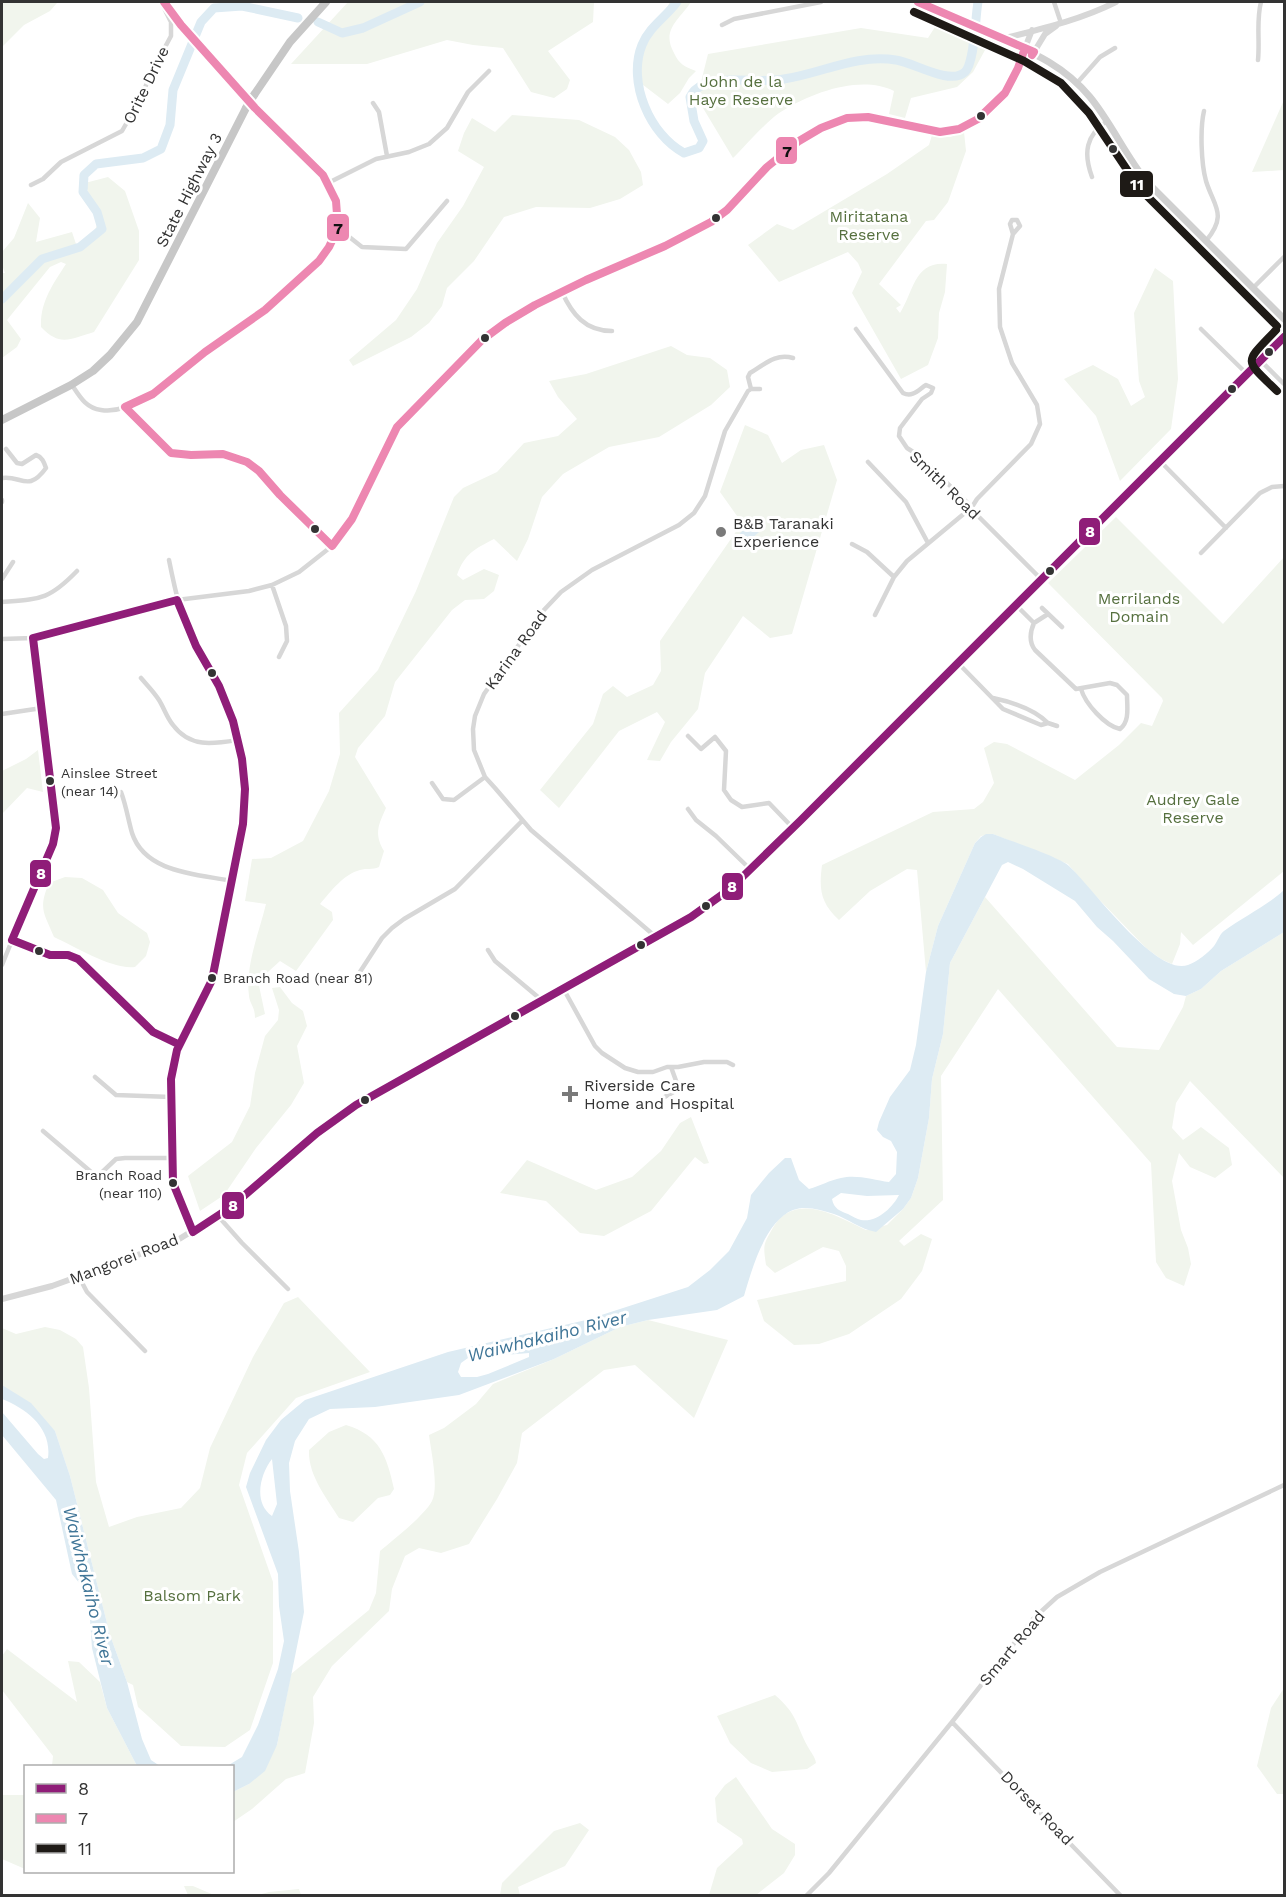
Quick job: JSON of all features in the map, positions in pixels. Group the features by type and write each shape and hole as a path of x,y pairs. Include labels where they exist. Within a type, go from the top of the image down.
{"highway":[{"name":"State Highway 3","path":"2,420 71,385 93,371 110,355 137,322 246,108 285,48 326,2"}],"main road":[{"path":"918,2 1034,52 1077,83 1107,121 1147,182 1284,320"}],"street":[{"path":"71,385 87,406 103,411 125,407 153,393 204,352 272,304 319,261 338,228 338,210 328,183 310,160 255,108 181,26 164,2"},
{"path":"722,25 734,19 790,4 821,2"},
{"path":"1054,2 1059,24"},
{"path":"1002,39 1059,24 1116,2"},
{"path":"1258,60 1257,24 1261,2"},
{"name":"Orite Drive","path":"31,185 43,179 61,162 124,129 171,36 171,22 165,10 168,7"},
{"path":"1018,68 1034,52 1045,34 1059,24"},
{"path":"2,639 33,638 177,600 249,591 272,585 299,572 333,546 352,519 393,433 402,421 492,332 518,314 619,265 665,246 711,222 727,210 766,167 821,128 847,118 868,117 940,132 959,129 978,119 996,104 1008,88 1032,30"},
{"path":"1077,83 1100,57 1115,48"},
{"path":"328,183 366,163 419,149 438,138 447,128 468,92 489,71"},
{"path":"373,103 379,112 387,156"},
{"path":"1204,111 1201,122 1205,174 1217,205 1215,226 1206,241"},
{"path":"1092,177 1087,158 1088,143 1093,133 1107,121"},
{"path":"338,228 362,247 406,249 447,201"},
{"path":"875,615 894,578 907,561 972,507 977,499 1031,444 1040,424 1036,405 1012,363 1000,327 999,289 1013,234"},
{"path":"1253,288 1284,256"},
{"path":"562,292 578,319 595,329 612,331"},
{"name":"Smith Road","path":"856,329 903,393 914,394 926,385 933,388 932,393 922,399 901,426 899,436 907,448 918,455 972,507 973,511 1041,579"},
{"path":"1201,329 1246,374"},
{"name":"Mangorei Road","path":"2,1299 79,1277 163,1247 193,1232 246,1195 317,1133 356,1105 706,908 751,870 1284,337"},
{"name":"Karina Road","path":"656,936 522,821 485,777 474,750 473,729 478,706 484,694 543,611 566,588 592,570 679,525 694,513 705,496 725,431 750,389 748,377 750,373 776,357 784,355 793,358"},
{"path":"1261,361 1284,384"},
{"path":"750,389 760,390"},
{"path":"125,407 171,453 223,454 247,462 259,471 279,495 333,546"},
{"path":"2,478 31,481 46,468 44,462 36,455 22,464 17,463 6,449"},
{"path":"1160,461 1226,528"},
{"path":"868,462 906,502 928,543"},
{"path":"1201,553 1265,490 1284,486"},
{"path":"852,544 867,552 894,578"},
{"path":"169,560 177,600 196,646 219,686 233,721 245,789 243,824 210,988 178,1044 172,1064 173,1183 193,1232"},
{"path":"2,579 13,562"},
{"path":"2,602 38,599 51,594 77,571"},
{"path":"272,585 286,626 287,641 279,657"},
{"path":"1016,605 1034,623"},
{"path":"1042,608 1062,627"},
{"path":"1048,614 1034,623 1031,629 1031,645 1035,651 1076,689 1110,683 1117,685 1127,695 1125,725 1120,729 1113,728 1084,697 1082,688"},
{"path":"2,965 55,834 56,822 33,638"},
{"path":"958,663 1003,709 1041,725 1048,723"},
{"path":"141,678 158,699 171,724 182,735 197,743 212,745 238,740"},
{"path":"993,698 1026,709 1057,726"},
{"path":"2,714 42,708"},
{"path":"688,736 701,749 715,737 724,747 727,756 724,790 731,800 742,807 769,803 793,828"},
{"path":"432,783 443,799 454,800 485,777"},
{"path":"121,792 132,834 140,848 150,858 179,870 232,881"},
{"path":"688,808 696,820 751,870"},
{"path":"356,978 382,938 392,928 455,889 522,821"},
{"path":"12,940 50,955 68,955 78,959 153,1032 178,1044"},
{"path":"488,950 495,961 539,1001"},
{"path":"563,988 589,1038 602,1053 625,1068 638,1072 653,1072 704,1062 727,1062 733,1065"},
{"path":"661,1099 679,1089 671,1067"},
{"path":"95,1077 116,1095 171,1097"},
{"path":"43,1131 98,1177 116,1160 172,1158"},
{"path":"218,1216 288,1289"},
{"path":"79,1277 87,1292 145,1351"},
{"name":"Smart Road","path":"806,1896 829,1872 1034,1618 1057,1597 1100,1572 1284,1485"},
{"name":"Dorset Road","path":"952,1722 1121,1896"}],"green space":[{"path":"2,2 57,3 50,11 24,25 2,47"},
{"path":"348,2 594,2 593,22 548,51 570,80 567,89 554,98 531,92 503,48 447,40 367,64 291,64"},
{"path":"670,2 691,2 673,26 669,38 678,60 696,71 680,93 668,104 634,78 646,43"},
{"name":"John de la Haye Reserve","path":"940,19 990,41 973,72 957,87 911,98 905,118 889,114 894,91 881,86 867,85 838,88 809,97 778,114 733,158 703,108 698,94 708,54 861,28 928,38"},
{"path":"1284,100 1284,170 1252,172"},
{"path":"512,115 579,120 615,137 629,150 641,172 643,185 620,199 590,208 536,207 504,217 474,261 447,288 442,306 429,323 411,337 353,366 349,360 396,320 417,289 437,243 463,206 484,167 458,151 472,118 495,132"},
{"name":"Miritatana Reserve","path":"964,132 966,151 948,202 934,220 926,221 879,284 901,305 896,308 900,313 921,272 936,264 947,264 945,292 939,313 938,338 928,365 901,379 852,293 862,272 858,263 848,252 779,282 748,245 777,224 793,230 887,174 929,145 932,135 950,137"},
{"path":"108,177 125,191 139,231 139,260 94,332 66,340 54,337 41,327 45,301 66,264 61,262 50,267 7,320 21,339 17,347 2,358 2,273 5,273 2,265 2,252 14,238 28,203 40,218 36,242 72,232 77,247 94,233 98,222 85,183"},
{"path":"1155,268 1173,281 1178,379 1171,429 1120,481 1096,416 1064,379 1093,365 1118,379 1131,406 1145,397 1139,381 1134,313"},
{"path":"671,346 687,355 710,358 727,370 730,387 711,405 659,437 609,447 563,474 542,497 528,539 517,561 494,539 476,549 463,562 457,575 463,580 484,569 499,575 494,591 484,599 465,600 452,610 395,682 385,716 358,748 355,757 386,808 378,830 384,851 379,867 360,870 349,875 320,904 332,912 333,920 296,971 280,961 258,981 265,1014 255,1018 249,996 249,973 266,904 245,901 252,859 271,858 303,841 329,791 340,754 339,713 378,670 416,591 454,497 463,488 497,472 524,443 558,436 577,419 558,397 549,381 586,374"},
{"path":"745,425 768,435 782,463 801,450 824,445 837,480 792,634 770,638 743,616 705,673 698,709 671,742 660,761 647,760 665,722 657,712 619,731 559,808 540,790 593,724 603,694 613,686 627,697 653,685 661,671 660,641 742,523 720,492"},
{"path":"1116,517 1223,624 1284,557 1284,871 1193,945 1181,932 1180,944 1172,964 1146,948 1068,864 993,834 981,836 975,843 938,926 926,972 917,870 907,869 870,891 839,920 822,895 822,865 933,812 974,809 983,802 994,783 984,748 994,742 1007,744 1075,780 1119,745 1141,723 1152,726 1163,701 1162,698 1048,583"},
{"path":"38,750 43,792 27,788 2,814 2,771"},
{"path":"65,877 82,878 103,890 118,913 147,933 150,942 146,956 135,967 116,965 54,937 45,916 44,899 49,883"},
{"path":"985,897 1117,1047 1159,1050 1183,1007 1186,996 1201,989 1221,971 1284,932 1284,1178 1190,1081 1176,1103 1172,1128 1183,1140 1201,1127 1229,1148 1232,1165 1215,1178 1190,1167 1179,1153 1172,1181 1181,1230 1191,1264 1184,1286 1166,1278 1156,1262 1151,1163 998,989 941,1076 943,1200 899,1241 904,1246 921,1234 932,1239 922,1271 901,1299 849,1334 819,1344 794,1345 764,1321 757,1300 846,1281 846,1266 839,1251 823,1247 775,1273 766,1265 764,1248 766,1241 774,1226 783,1216 794,1210 806,1208 818,1210 866,1230 887,1225 911,1198 918,1178 929,1118 932,1079 943,1034 950,963"},
{"path":"280,987 292,1003 303,1011 307,1026 297,1046 304,1083 291,1105 256,1148 224,1195 200,1211 188,1176 232,1142 250,1106 255,1073 265,1036 278,1020 279,1010 272,988"},
{"path":"691,1117 709,1163 704,1164 695,1157 651,1211 604,1236 580,1233 546,1201 500,1193 527,1160 596,1190 632,1177 661,1151 680,1123"},
{"name":"Balsom Park","path":"298,1297 370,1372 296,1398 247,1453 239,1485 273,1582 273,1663 250,1730 225,1747 181,1746 138,1707 133,1685 127,1682 110,1635 70,1476 55,1431 2,1385 2,1328 16,1334 45,1327 60,1330 76,1339 83,1347 89,1388 96,1482 109,1527 137,1517 181,1508 200,1488 210,1448 253,1357 284,1303"},
{"path":"648,1320 728,1340 694,1418 635,1365 604,1370 522,1433 517,1463 469,1544 441,1553 419,1548 405,1556 392,1589 389,1611 332,1666 313,1697 314,1723 305,1773 286,1779 252,1809 234,1821 234,1792 249,1784 277,1745 291,1674 369,1610 376,1593 380,1551 415,1521 432,1501 435,1478 429,1435 444,1428 476,1404 493,1384 554,1359 620,1327"},
{"path":"346,1425 367,1435 380,1449 385,1457 394,1489 390,1495 378,1498 353,1522 339,1518 319,1486 309,1459 309,1450 329,1432"},
{"path":"7,1649 77,1702 68,1661 79,1662 100,1682 107,1708 136,1765 52,1765 53,1756 2,1690 2,1656"},
{"path":"1284,1688 1284,1794 1277,1794 1257,1766 1271,1708"},
{"path":"775,1695 792,1714 815,1758 816,1763 807,1769 772,1772 751,1763 730,1743 717,1716"},
{"path":"736,1777 772,1829 795,1844 795,1855 784,1873 756,1895 709,1895 717,1868 743,1844 742,1839 717,1822 715,1798 725,1785"},
{"path":"2,1795 24,1795 24,1869 2,1859"},
{"path":"580,1823 589,1830 565,1866 518,1887 520,1895 500,1895 502,1883 554,1831"},
{"path":"184,1886 193,1886 214,1895 188,1895"},
{"path":"299,1889 301,1895 258,1895 269,1892"}],"water":[{"path":"751,525 757,526 759,532 741,548 736,547 733,544 741,532"},
{"name":"Waiwhakaiho River","path":"986,834 993,834 1064,862 1142,944 1159,957 1175,965 1188,965 1199,960 1214,946 1224,931 1284,890 1284,932 1221,971 1201,989 1186,996 1174,994 1149,979 1097,927 1075,901 1008,862 1002,865 950,963 943,1034 932,1079 929,1118 918,1178 911,1198 903,1209 876,1232 824,1211 808,1208 793,1210 783,1216 767,1235 744,1296 717,1310 648,1320 620,1327 554,1359 459,1395 375,1407 330,1409 309,1419 295,1441 289,1463 290,1491 299,1552 304,1612 277,1745 265,1771 249,1784 234,1792 234,1765 229,1765 242,1757 258,1725 278,1669 284,1641 279,1606 278,1574 246,1487 250,1473 266,1440 281,1420 305,1400 448,1352 586,1320 688,1287 729,1251 747,1218 751,1195 785,1158 791,1158 799,1180 809,1189 847,1177 889,1182 896,1174 897,1152 891,1141 877,1130 879,1122 890,1097 910,1070 916,1045 926,972 938,926 975,843","holes":["841,1193 867,1196 899,1195 884,1213 867,1220 861,1220 840,1211 832,1199","529,1353 529,1357 477,1377 461,1377 458,1372 461,1363 468,1358","272,1459 277,1504 272,1516 262,1504 260,1496 264,1472"]},
{"name":"Waiwhakaiho River","path":"2,1385 31,1403 55,1431 70,1476 110,1635 127,1682 142,1739 151,1760 158,1765 136,1765 107,1708 92,1648 89,1605 84,1589 72,1574 56,1500 2,1435 2,1412 44,1459 48,1458 46,1438 42,1429 29,1414 2,1399"}],"waterway":[{"path":"318,22 342,33 363,28 420,2"},
{"path":"677,2 645,39 638,60 637,75 640,91 652,121 661,134 684,153 699,148 703,141 694,121 690,97 698,87 713,82 784,79 853,62 881,59 896,60 941,75 958,76 965,72 971,59 978,2"},
{"path":"2,299 42,259 80,247 102,229 97,212 83,192 84,175 96,164 143,158 161,149 170,125 173,90 201,22 214,8 242,6 298,18"}],"transit line":[{"name":"7","path":"164,2 181,25 255,108 323,175 336,201 338,228 319,261 265,310 205,352 153,394 125,407 171,453 223,454 247,462 259,471 332,546 352,519 397,427 482,340 505,323 535,305 665,246 711,222 727,210 767,167 799,141 821,128 847,118 868,117 940,132 959,129 978,119 1005,93 1025,48"},
{"name":"7","path":"918,2 1034,52 1032,55"},
{"name":"11","path":"914,12 1024,61 1061,83 1089,113 1140,189 1277,326"},
{"name":"11","path":"1276,330 1258,349 1252,361 1253,366 1277,391"},
{"name":"8","path":"178,1044 153,1032 78,959 68,955 50,955 12,940 53,844 56,828 33,638 177,600 196,646 219,686 233,721 242,759 245,789 243,824 212,980 177,1050 171,1079 173,1183 193,1232 231,1207 317,1133 356,1105 691,917 730,889 1284,337"}],"place":[{"name":"B&B Taranaki Experience","path":"721,532"},
{"name":"Ainslee Street (near 14)","path":"50,781"},
{"name":"Branch Road (near 81)","path":"212,978"},
{"name":"Riverside Care Home and Hospital","path":"570,1094"},
{"name":"Branch Road (near 110)","path":"173,1183"}],"park label":[{"name":"Merrilands Domain","path":"1139,607"},
{"name":"Audrey Gale Reserve","path":"1193,808"}]}
